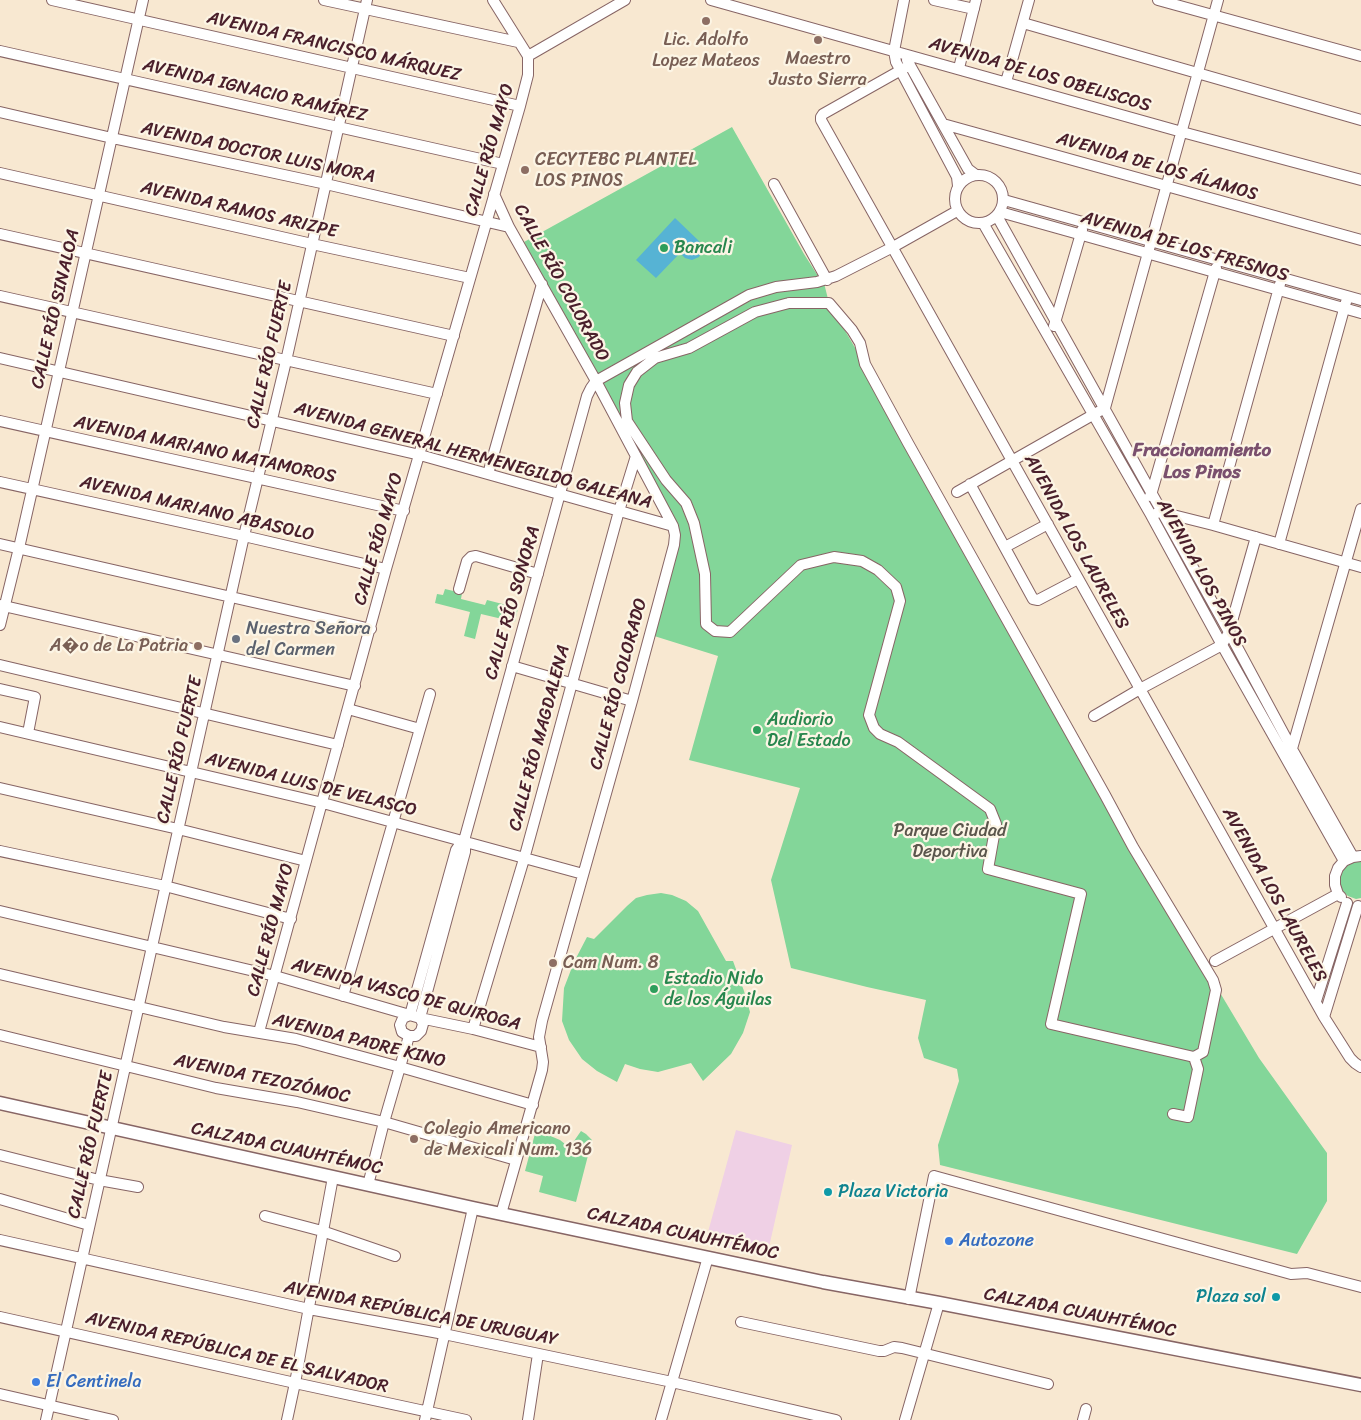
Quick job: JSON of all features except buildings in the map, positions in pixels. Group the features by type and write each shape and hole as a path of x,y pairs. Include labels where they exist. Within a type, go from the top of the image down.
{"main road":[{"name":"CALZADA CUAUHTÉMOC","path":"0,1103 708,1258 909,1299 939,1303 1361,1386"}],"street":[{"name":"AVENIDA FRANCISCO MÁRQUEZ","path":"52,0 520,106"},
{"name":"CALLE RÍO SINALOA","path":"0,625 2,606 19,548 143,0"},
{"path":"324,0 366,5 518,42"},
{"path":"493,0 528,56 625,0"},
{"path":"904,0 894,51 896,62 957,178 958,186"},
{"path":"934,0 975,5 959,68"},
{"path":"1006,82 1029,0"},
{"path":"1158,0 1361,56"},
{"path":"957,492 1105,408 1218,0"},
{"name":"AVENIDA DE LOS OBELISCOS","path":"717,1 1182,132 1361,180"},
{"name":"CALLE RÍO FUERTE","path":"46,1420 244,536 286,361 366,5"},
{"path":"1022,23 1361,120"},
{"name":"AVENIDA IGNACIO RAMÍREZ","path":"0,50 503,164"},
{"path":"894,51 906,58 968,169 976,175"},
{"name":"CALLE RÍO MAYO","path":"260,1032 386,569 520,106 528,75 528,56"},
{"name":"AVENIDA LOS LAURELES","path":"910,65 823,114 821,120 1324,1017 1350,1058 1361,1067"},
{"name":"AVENIDA DOCTOR LUIS MORA","path":"0,112 326,184 509,227"},
{"name":"AVENIDA DE LOS ÁLAMOS","path":"943,124 1361,240"},
{"name":"AVENIDA RAMOS ARIZPE","path":"0,173 470,278"},
{"path":"976,175 983,175 996,181 1003,193 1004,200 998,214 988,222 983,223 971,222 961,216 957,211 954,198 958,186 963,180 976,175"},
{"path":"774,184 827,280"},
{"name":"CALLE RÍO COLORADO","path":"494,194 509,227 596,381 673,526 675,534 674,545 632,701 542,1020 539,1037 543,1062 533,1105 501,1214"},
{"name":"AVENIDA DE LOS FRESNOS","path":"1004,200 1361,300"},
{"path":"596,381 748,295 776,287 827,280 957,211"},
{"name":"AVENIDA DE LOS FRESNOS","path":"998,214 1081,235 1361,313"},
{"name":"AVENIDA LOS PINOS","path":"998,214 1056,324 1105,408 1147,498"},
{"name":"AVENIDA LOS PINOS","path":"983,223 1093,415 1147,498 1229,632 1353,858"},
{"path":"1048,336 1056,324 1084,223"},
{"path":"0,234 454,336"},
{"path":"1147,498 1218,260"},
{"path":"1213,525 1282,278"},
{"path":"488,474 542,284"},
{"path":"0,296 437,394"},
{"path":"1279,544 1347,296"},
{"path":"789,303 829,303 852,330 860,343 865,364 1106,795 1133,847 1213,980 1216,990 1203,1052 1194,1057 1052,1024 1081,894 988,868 996,824 990,809 898,742 880,734 874,728 869,714 900,601 896,587 878,570 862,561 834,557 801,565 730,632 715,631 706,624 705,574 693,521 686,503 666,480 627,421 625,403 629,386 637,372 655,358 688,348 755,312 789,303"},
{"name":"AVENIDA GENERAL HERMENEGILDO GALEANA","path":"0,358 420,455 673,526"},
{"name":"CALLE RÍO SONORA","path":"415,1016 456,850 464,840 587,396 596,381"},
{"name":"AVENIDA MARIANO MATAMOROS","path":"0,421 404,511"},
{"name":"CALLE RÍO MAGDALENA","path":"473,1029 524,859 619,511 636,456"},
{"name":"AVENIDA MARIANO ABASOLO","path":"0,482 386,569"},
{"path":"970,484 1033,599 1038,600 1078,579"},
{"path":"1288,763 1361,509"},
{"path":"1156,514 1213,525 1361,567"},
{"name":"AVENIDA LOS PINOS","path":"1156,514 1222,645 1288,763 1353,858"},
{"path":"1005,547 1048,524"},
{"path":"1094,716 1222,645 1229,632 1256,537"},
{"path":"0,544 370,628"},
{"path":"458,589 467,561 471,557 476,556 538,574"},
{"path":"2,606 355,686"},
{"path":"0,665 338,746"},
{"path":"512,666 632,701"},
{"path":"0,689 35,697 28,733"},
{"path":"343,996 430,694"},
{"path":"348,709 420,729"},
{"name":"AVENIDA LUIS DE VELASCO","path":"0,726 322,803 464,840 524,859 583,874"},
{"path":"0,788 178,828 306,861"},
{"path":"0,851 165,886 291,918"},
{"path":"1324,1017 1360,906 1347,903 1338,894 1335,885 1335,876 1338,868 1353,858"},
{"path":"1216,961 1338,894"},
{"path":"1316,1001 1347,903"},
{"name":"AVENIDA VASCO DE QUIROGA","path":"0,911 275,976 415,1016 541,1047"},
{"name":"AVENIDA PADRE KINO","path":"0,974 224,1027 296,1039 400,1066 533,1105"},
{"name":"CALLE RÍO SONORA","path":"415,1016 423,1024 421,1031 416,1036 409,1036 402,1032 400,1025 403,1018 415,1016"},
{"name":"AVENIDA TEZOZÓMOC","path":"0,1035 216,1088 297,1102 384,1122 516,1160"},
{"name":"CALLE RÍO SONORA","path":"368,1185 409,1036"},
{"path":"1173,1114 1188,1117 1198,1069 1194,1057"},
{"path":"0,1155 99,1180 138,1187"},
{"path":"909,1299 934,1176 1291,1274 1307,1272 1361,1287"},
{"path":"287,1420 333,1177"},
{"path":"0,1199 89,1225"},
{"path":"426,1416 473,1208"},
{"path":"265,1216 322,1231 395,1256"},
{"name":"AVENIDA REPÚBLICA DE URUGUAY","path":"0,1240 309,1309 444,1334 672,1382 836,1420"},
{"path":"661,1420 708,1258"},
{"path":"905,1420 939,1303"},
{"name":"AVENIDA REPÚBLICA DE EL SALVADOR","path":"0,1317 295,1383 426,1416 466,1420"},
{"path":"741,1322 879,1351 894,1347 1048,1384"},
{"path":"528,1420 538,1354"},
{"path":"0,1394 113,1420"},
{"path":"1083,1420 1086,1409"}],"shaded area":[{"path":"736,1130 792,1145 767,1256 705,1243"}],"green space":[{"name":"Parque Ciudad Deportiva","path":"732,127 804,254 818,276 822,275 829,303 1133,847 1259,1058 1327,1153 1327,1201 1297,1254 940,1165 938,1145 959,1081 957,1069 924,1058 918,1038 926,1000 791,968 771,880 800,788 689,760 718,656 651,635 677,528 597,374 524,242"},
{"path":"445,589 462,593 461,599 485,605 487,600 518,608 515,622 481,614 475,639 464,636 470,612 435,603 437,594 443,595"},
{"path":"1361,858 1361,898 1356,899 1348,896 1340,889 1341,867"},
{"name":"Estadio Nido de los Águilas","path":"661,893 686,901 698,911 726,961 733,961 750,1012 743,1033 731,1054 703,1081 691,1063 658,1072 625,1064 617,1082 597,1071 582,1059 569,1040 562,1021 564,988 574,962 587,937 594,939 636,898"},
{"path":"536,1130 565,1144 574,1141 581,1131 592,1140 576,1202 539,1192 543,1176 525,1171"}],"water":[{"path":"675,218 699,241 703,247 702,251 699,257 692,260 685,258 680,253 656,278 636,260"}],"place":[{"name":"Lic. Adolfo Lopez Mateos","path":"706,21"},
{"name":"Maestro Justo Sierra","path":"818,40"},
{"name":"CECYTEBC PLANTEL LOS PINOS","path":"525,170"},
{"name":"Bancali","path":"664,248"},
{"name":"Nuestra Señora del Carmen","path":"236,639"},
{"name":"A�o de La Patria","path":"198,646"},
{"name":"Audiorio Del Estado","path":"757,730"},
{"name":"Cam Num. 8","path":"553,963"},
{"name":"Estadio Nido de los Águilas","path":"654,989"},
{"name":"Colegio Americano de Mexicali Num. 136","path":"414,1139"},
{"name":"Plaza Victoria","path":"828,1192"},
{"name":"Autozone","path":"949,1241"},
{"name":"Plaza sol","path":"1276,1297"},
{"name":"El Centinela","path":"36,1382"}],"district":[{"name":"Fraccionamiento Los Pinos","path":"1202,462"}]}
